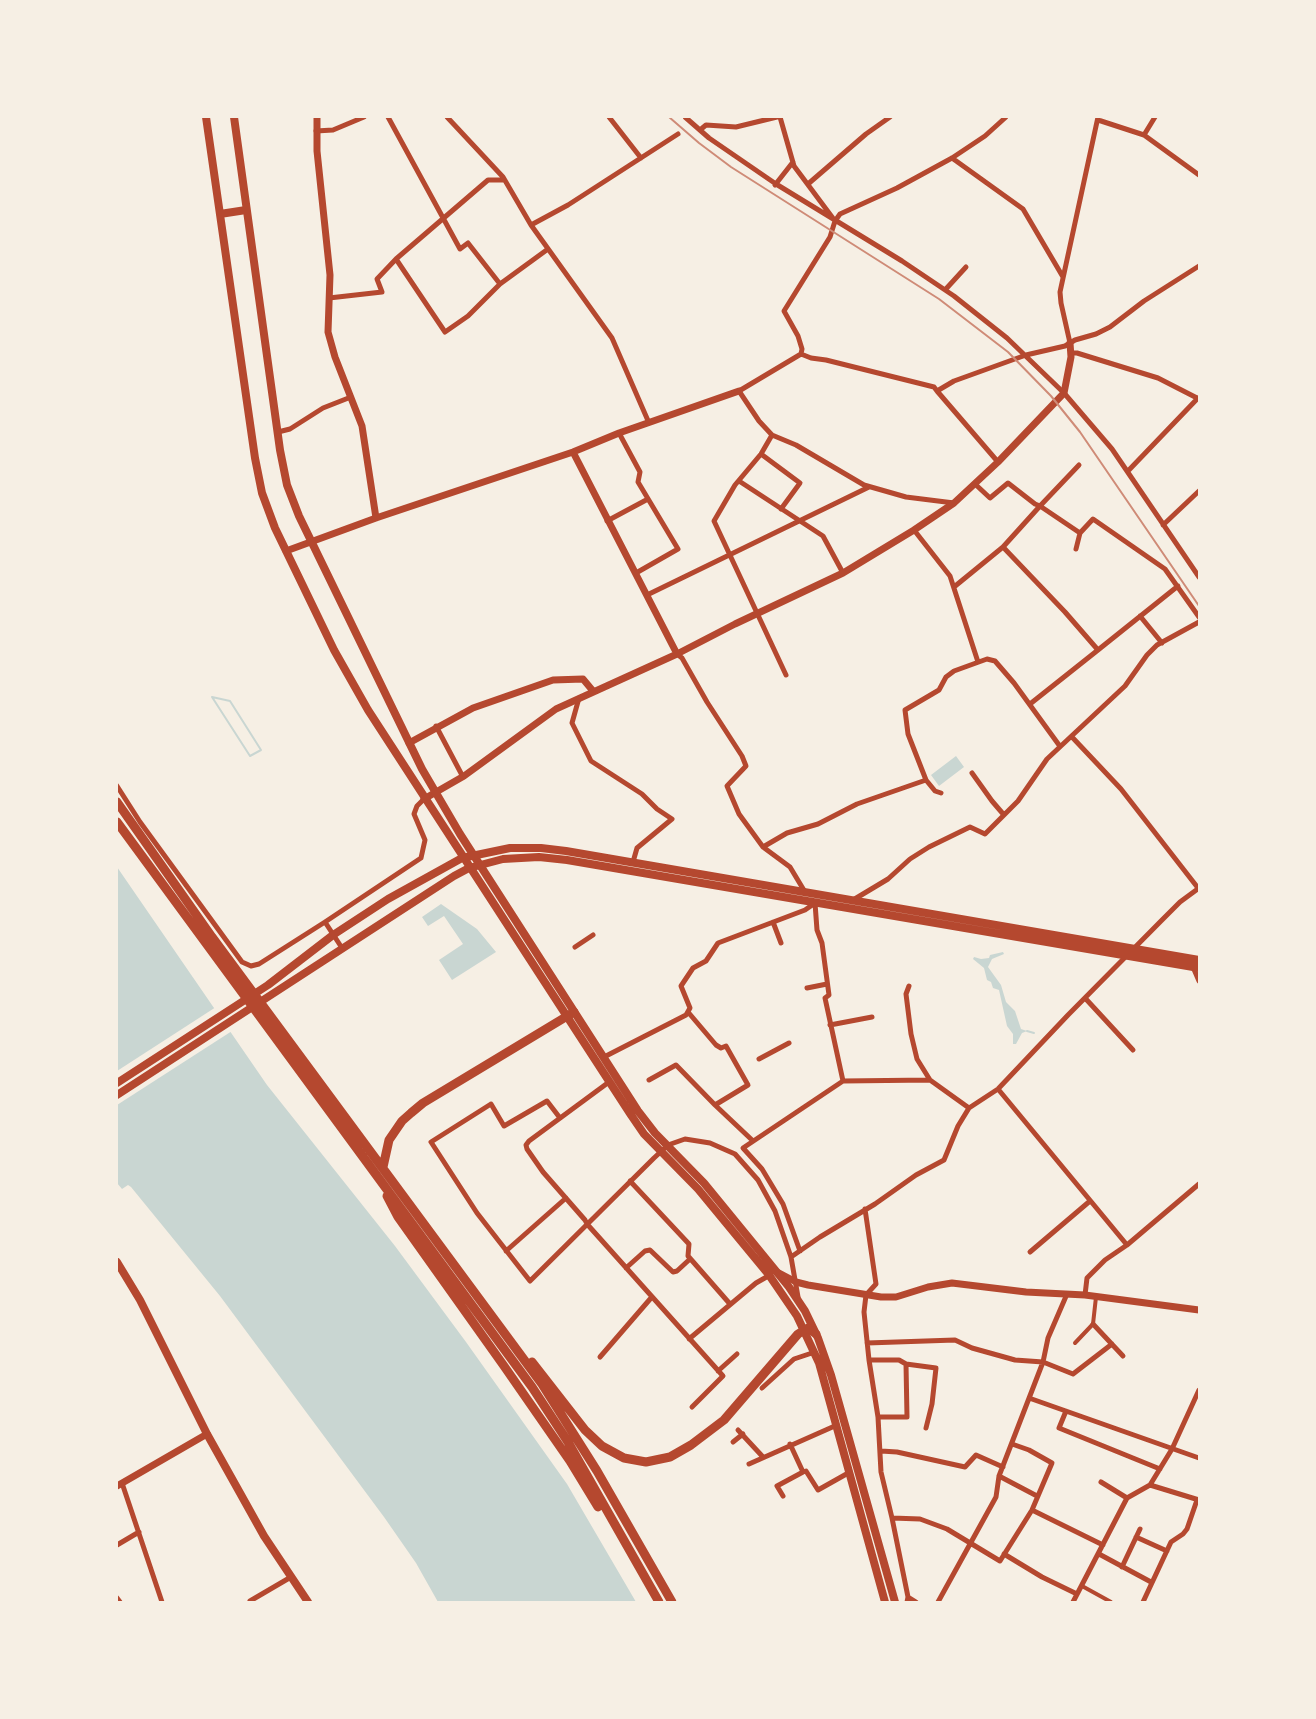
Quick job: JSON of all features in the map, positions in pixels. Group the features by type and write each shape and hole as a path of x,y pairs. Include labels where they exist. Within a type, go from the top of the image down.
{"highway":[{"path":"117,802 212,937 542,1384 573,1431 672,1602"},
{"path":"117,822 532,1387 568,1442 659,1602"},
{"path":"570,1014 423,1103 411,1113 402,1121 389,1140 382,1176 388,1197 398,1217 535,1410 570,1461 629,1558 643,1573"},
{"path":"493,1317 541,1371 593,1438 612,1453 646,1462 681,1452 724,1420 793,1340 805,1329 810,1329 816,1334"}],"main road":[{"path":"208,117 258,475 268,511 286,551 349,677 462,858 570,1014 604,1057 638,1111 655,1133 704,1183 773,1273 805,1329 815,1352 837,1425 885,1602"},
{"path":"232,117 287,485 310,541 435,792 609,1082 644,1134 698,1189 798,1300 816,1334 831,1375 895,1602"},
{"path":"220,214 246,210"},
{"path":"117,1095 238,1011 333,935 408,887 462,858 510,848 541,848 633,862 1134,949 1197,965"},
{"path":"117,1083 342,948 469,868 479,864 526,856 553,858 1127,956 1197,965"},
{"path":"117,1262 140,1300 207,1434 264,1536 308,1602"}],"street":[{"path":"316,117 316,151 330,275 330,340 362,426 376,518"},
{"path":"316,131 333,130 364,117"},
{"path":"388,117 460,249 468,243 500,284"},
{"path":"447,117 504,180 531,225 612,338 622,366 649,423"},
{"path":"609,117 641,158"},
{"path":"685,117 725,150 775,185 902,261 945,290 991,324 1026,355 1064,393 1128,471 1199,577"},
{"path":"700,130 706,125 736,127 778,117 794,166 835,221"},
{"path":"808,184 866,134 890,117"},
{"path":"1144,135 1155,117"},
{"path":"801,354 802,349 798,336 784,311 830,237 840,214 897,188 952,158 985,136 1002,118"},
{"path":"117,786 140,822 242,962 251,966 260,964 421,858 425,847 414,814 417,806 435,792 463,777 543,718 593,691 678,654 758,612 843,573 954,503 998,462 1064,393 1071,352 1060,292 1098,118 1144,135 1199,175"},
{"path":"531,225 568,206 678,134"},
{"path":"952,158 1023,209 1063,277"},
{"path":"775,185 793,162"},
{"path":"329,298 382,292 377,279 396,259 488,180 504,180"},
{"path":"396,259 445,332 468,316 500,284 549,249"},
{"path":"937,391 954,381 1026,355 1070,343 1110,327 1199,266"},
{"path":"945,290 966,267"},
{"path":"1071,352 1158,378 1198,398 1128,471"},
{"path":"801,354 934,387 998,462"},
{"path":"286,551 376,518 573,452 739,391 801,354"},
{"path":"739,391 759,421 772,435 789,442 868,487 906,497 954,503"},
{"path":"278,432 290,429 323,408 351,397"},
{"path":"620,433 640,472 638,482 678,549 636,573"},
{"path":"772,435 714,520 786,675"},
{"path":"573,452 678,654 742,756 746,766 727,786 739,814 763,847 790,867 805,892"},
{"path":"761,454 800,483 782,509"},
{"path":"954,587 1003,547 1079,465"},
{"path":"739,481 823,536 843,573"},
{"path":"975,484 990,498 1008,483 1035,504 1080,533"},
{"path":"647,595 868,487"},
{"path":"1163,525 1199,491"},
{"path":"607,521 648,498"},
{"path":"1076,549 1080,533 1093,519 1165,569 1199,617"},
{"path":"914,530 950,576 978,662"},
{"path":"1003,547 1098,650"},
{"path":"1030,704 1178,586"},
{"path":"1140,616 1162,643"},
{"path":"852,901 888,879 910,859 929,847 970,827 985,834 1023,794 1059,745 1072,736 1125,686 1147,656 1162,643 1199,622"},
{"path":"941,793 926,780 908,734 905,710 939,690 946,677 954,671 987,659 995,661 1059,745"},
{"path":"409,742 486,702 553,680 583,679 593,691"},
{"path":"579,698 572,723 591,761 642,794 657,809 672,819 637,848 633,862"},
{"path":"436,726 463,777"},
{"path":"791,1257 916,1175 944,1160 958,1126 969,1108 998,1089 1180,902 1199,888 1121,789 1072,736"},
{"path":"972,772 1004,815"},
{"path":"763,847 787,833 818,824 857,804 926,780"},
{"path":"604,1057 686,1015 690,1008 681,986 693,968 706,961 718,943 805,910 815,903"},
{"path":"815,903 817,930 822,943 829,995 825,998 843,1081"},
{"path":"325,922 342,948"},
{"path":"773,922 781,943"},
{"path":"575,947 593,935"},
{"path":"1197,965 1199,981"},
{"path":"807,988 827,984"},
{"path":"909,986 906,994 910,1034 917,1059 930,1080 969,1108"},
{"path":"1085,998 1133,1050"},
{"path":"688,1012 716,1045 721,1048 726,1046 748,1085 715,1105"},
{"path":"830,1024 872,1017"},
{"path":"759,1059 789,1043"},
{"path":"649,1080 676,1065 753,1140"},
{"path":"800,1251 783,1204 762,1169 742,1148 843,1081 930,1080"},
{"path":"609,1082 526,1145 526,1149 651,1298 723,1376 692,1407"},
{"path":"998,1089 1127,1245"},
{"path":"560,1118 547,1101 504,1126 491,1104 431,1142 466,1198 530,1281 661,1151 668,1145 685,1139 710,1143 735,1154 753,1173 775,1211 791,1257 798,1300"},
{"path":"630,1181 688,1244 690,1259 730,1304"},
{"path":"1085,1295 1087,1278 1105,1260 1127,1245 1199,1184"},
{"path":"506,1251 566,1198"},
{"path":"1030,1252 1090,1200"},
{"path":"865,1209 876,1284 866,1295 864,1312 878,1417 881,1472 907,1600 916,1602"},
{"path":"626,1268 645,1251 650,1250 673,1272 690,1259"},
{"path":"689,1339 730,1304 773,1273 796,1282 866,1295 896,1297 928,1287 952,1283 1096,1296 1199,1310"},
{"path":"938,1602 996,1497 999,1476 1043,1362 1048,1338 1067,1294"},
{"path":"1075,1343 1093,1324 1096,1296"},
{"path":"600,1357 651,1298"},
{"path":"1093,1324 1123,1356"},
{"path":"867,1342 955,1340 972,1348 1015,1360 1043,1362 1073,1374 1112,1344"},
{"path":"762,1388 794,1359 815,1352"},
{"path":"718,1371 737,1354"},
{"path":"869,1360 899,1360 906,1364 936,1368 932,1404 926,1428"},
{"path":"878,1417 907,1417 906,1364"},
{"path":"1073,1602 1127,1498 1150,1485 1172,1449 1199,1390"},
{"path":"1029,1398 1199,1458"},
{"path":"1066,1411 1059,1428 1160,1469"},
{"path":"749,1464 837,1425"},
{"path":"733,1443 740,1432 763,1457"},
{"path":"162,1602 139,1532 120,1484 207,1434"},
{"path":"790,1444 803,1472"},
{"path":"892,1518 920,1519 946,1529 1000,1561 1032,1510 1052,1463 1029,1450 1012,1444"},
{"path":"881,1452 897,1452 965,1467 976,1455 1003,1467"},
{"path":"783,1496 777,1486 803,1472 806,1471 818,1490 850,1472"},
{"path":"999,1476 1037,1496"},
{"path":"1101,1482 1127,1498"},
{"path":"1143,1602 1171,1542 1187,1529 1198,1500 1150,1485"},
{"path":"1032,1510 1103,1545"},
{"path":"1122,1567 1140,1529"},
{"path":"117,1545 139,1532"},
{"path":"1136,1537 1167,1551"},
{"path":"1004,1554 1042,1577 1077,1594"},
{"path":"1099,1554 1151,1582"},
{"path":"251,1601 291,1577"},
{"path":"1082,1586 1110,1602"},
{"path":"117,1598 120,1602"}],"shaded area":[{"path":"956,756 964,767 939,786 931,775"},
{"path":"117,867 267,1085 395,1246 567,1484 636,1602 438,1602 416,1563 384,1517 220,1296 131,1187 128,1185 122,1189 117,1183"},
{"path":"441,904 477,929 496,952 452,980 439,960 463,944 444,916 428,926 422,917"},
{"path":"1003,952 1004,954 992,959 988,967 1001,985 1006,1002 1015,1011 1021,1029 1027,1031 1022,1033 1016,1044 1013,1044 1013,1034 1007,1026 999,990 993,988 991,982 987,980 984,968 973,959 974,957 989,958 990,955"}],"pier":[{"path":"216,1007 232,1031 117,1105 117,1071"}],"waterway":[{"path":"212,697 230,701 261,750 250,756 212,697"},
{"path":"1027,1031 1034,1033"}],"railway":[{"path":"669,117 731,167 939,299 1008,352 1051,396 1080,432 1199,606"}]}
